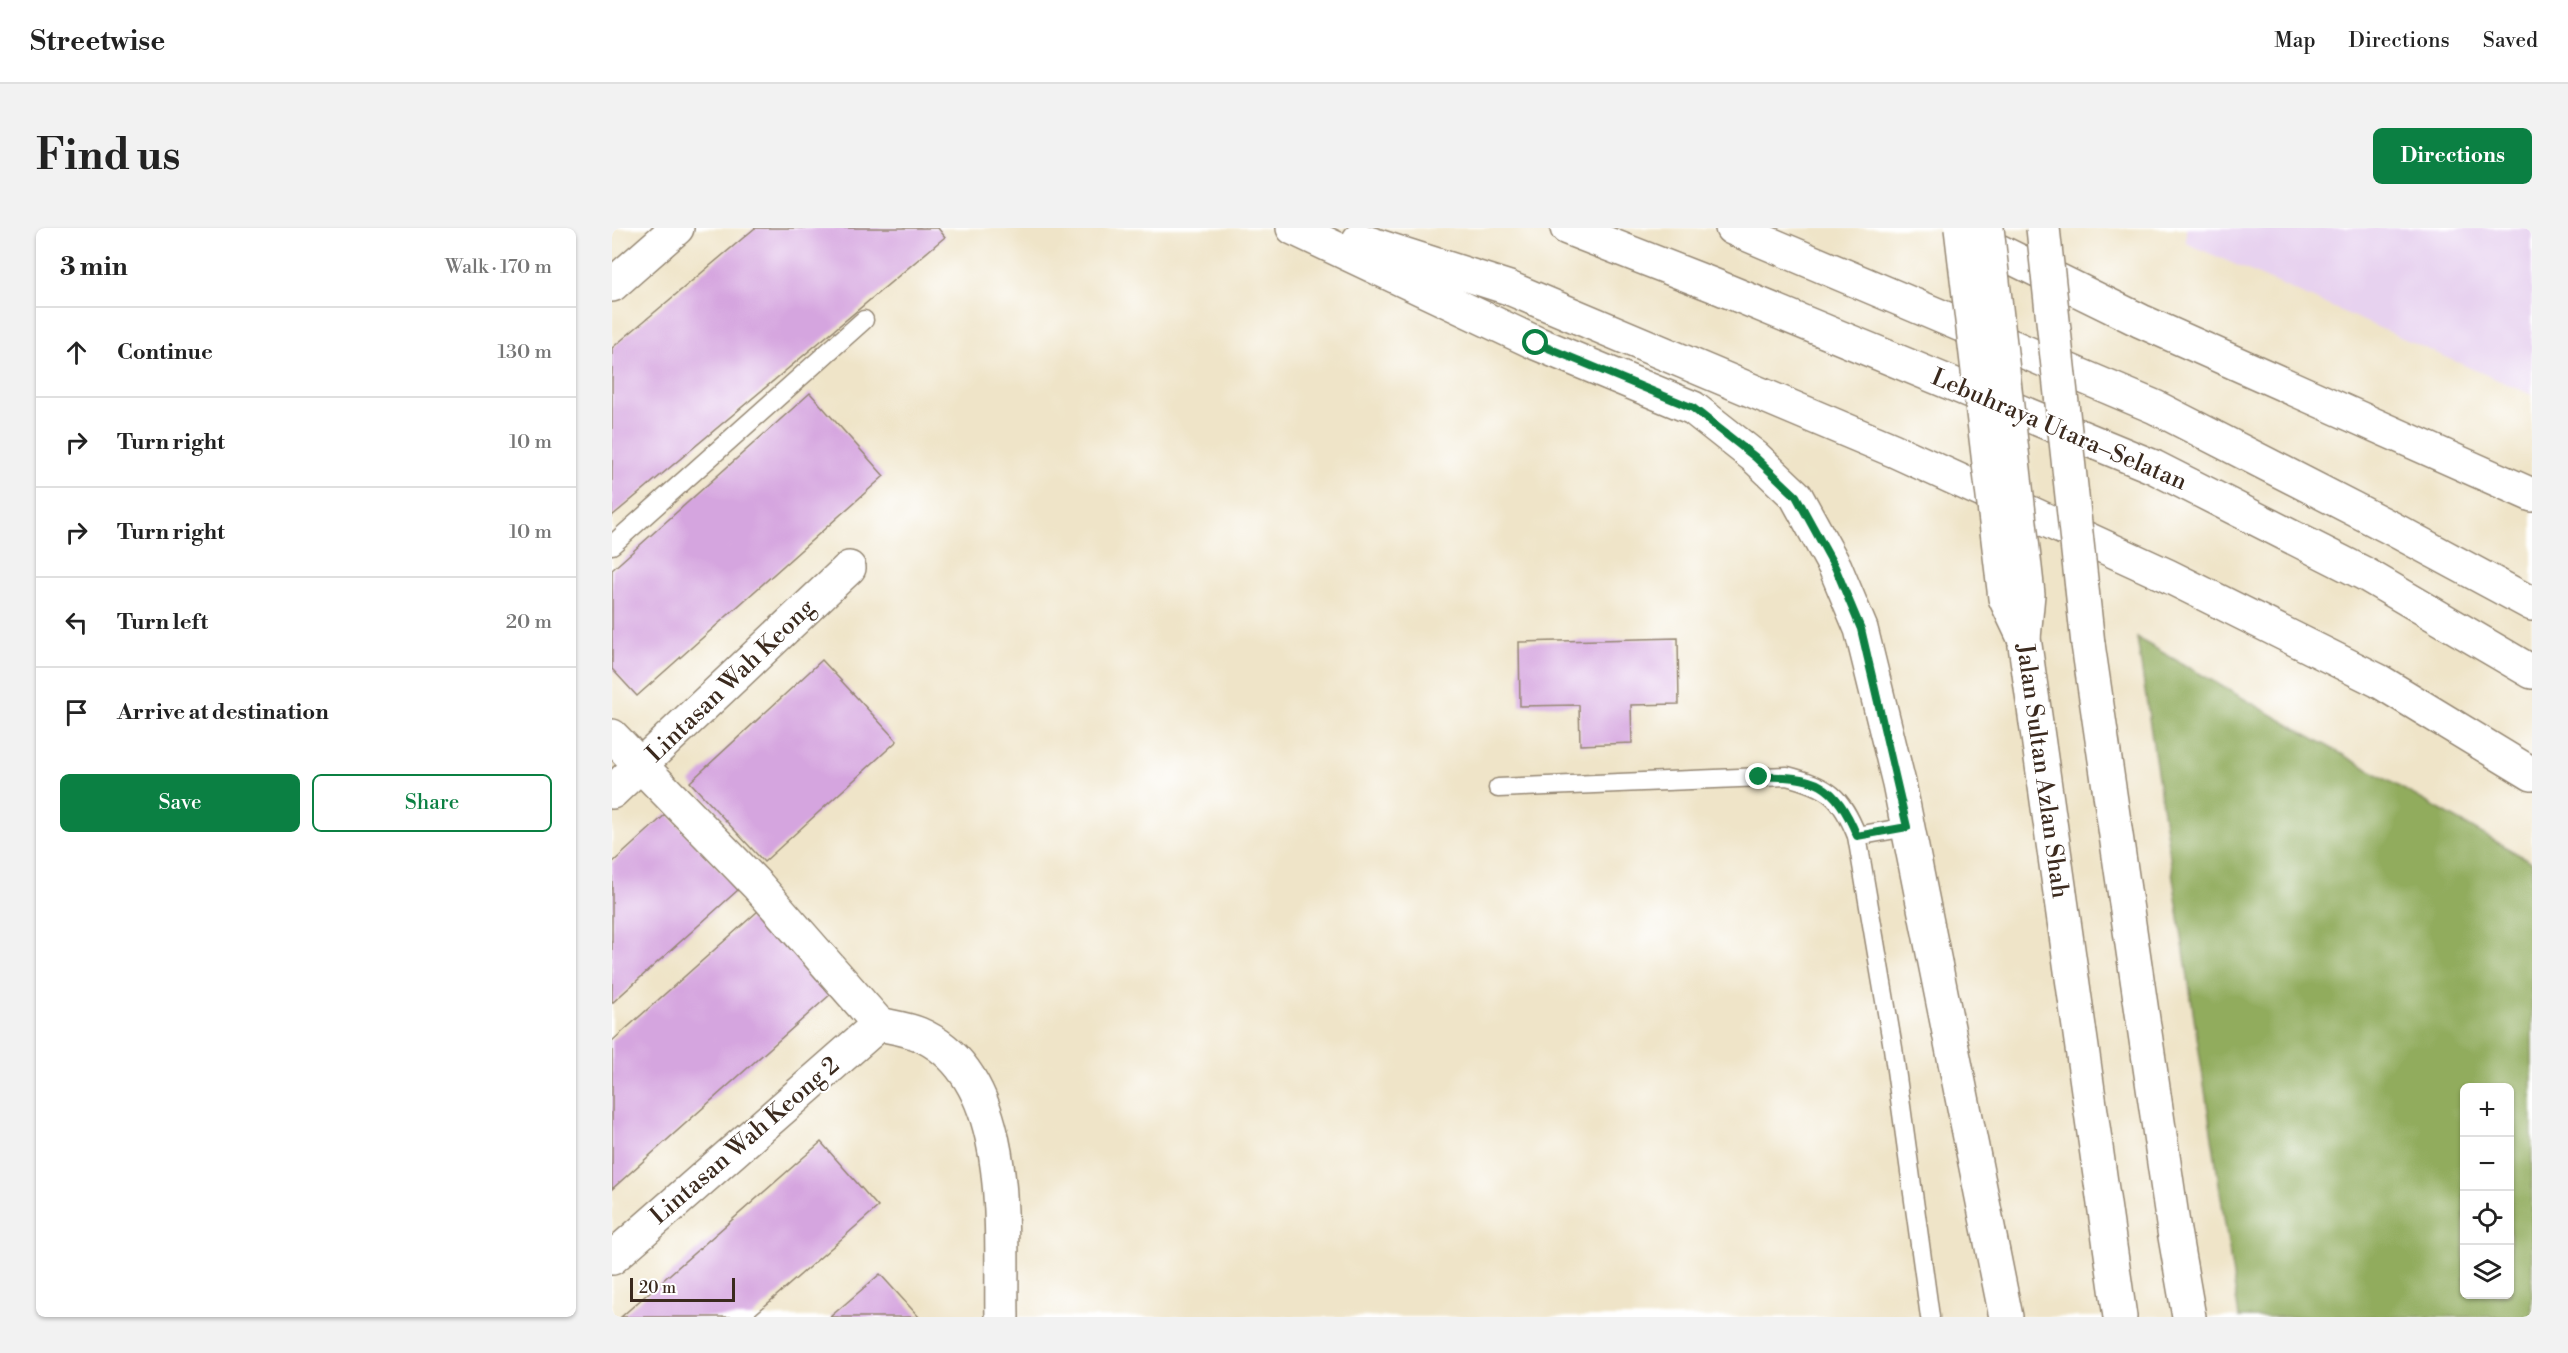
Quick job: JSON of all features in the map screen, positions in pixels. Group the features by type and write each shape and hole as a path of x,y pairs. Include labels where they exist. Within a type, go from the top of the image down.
{"main road":[{"path":"612,285 677,228"},
{"path":"1293,228 1536,343 1693,408 1755,457 1796,496 1835,567 1861,629 1907,827 2006,1317"},
{"path":"1322,228 1509,288 1893,450 2168,576 2379,681 2532,774"},
{"name":"Lebuhraya Utara–Selatan","path":"1567,228 1713,285 2154,467 2365,574 2532,672"},
{"path":"1732,228 2155,407 2391,528 2532,604"},
{"path":"1951,228 2142,321 2529,494"},
{"name":"Jalan Sultan Azlan Shah","path":"1961,228 2005,598 2024,638 2120,1317"},
{"path":"1987,228 2028,594 2024,638"},
{"path":"2043,228 2088,644 2174,1231 2189,1317"},
{"name":"Lintasan Wah Keong","path":"612,792 849,568"},
{"path":"612,736 758,886 879,1024 919,1034 946,1052 969,1077 991,1130 999,1169 1002,1317"},
{"name":"Lintasan Wah Keong 2","path":"612,1258 879,1024"}],"lane":[{"path":"612,545 864,320"},
{"path":"1498,788 1787,776 1815,783 1834,795 1847,812 1857,836 1893,1048 1930,1317"},
{"path":"1857,836 1907,827"}],"shaded area":[{"path":"2186,228 2532,228 2532,395 2186,243"}],"green space":[{"path":"2137,638 2532,862 2532,1317 2239,1317"}],"building":[{"path":"755,228 938,228 945,237 612,516 612,348"},
{"path":"810,393 884,476 637,696 612,669 612,570"},
{"path":"1678,638 1679,704 1631,705 1632,743 1580,745 1579,705 1520,706 1519,642"},
{"path":"822,660 897,741 764,862 690,782"},
{"path":"667,813 738,890 612,1003 612,863"},
{"path":"758,911 832,993 612,1189 612,1041"},
{"path":"821,1142 878,1207 752,1317 621,1317"},
{"path":"880,1274 919,1317 830,1317"}],"route":[{"path":"1536,343 1693,408 1755,457 1796,496 1835,567 1861,629 1899,783 1907,827 1857,836 1847,812 1834,795 1815,783 1787,776 1759,777"}]}
